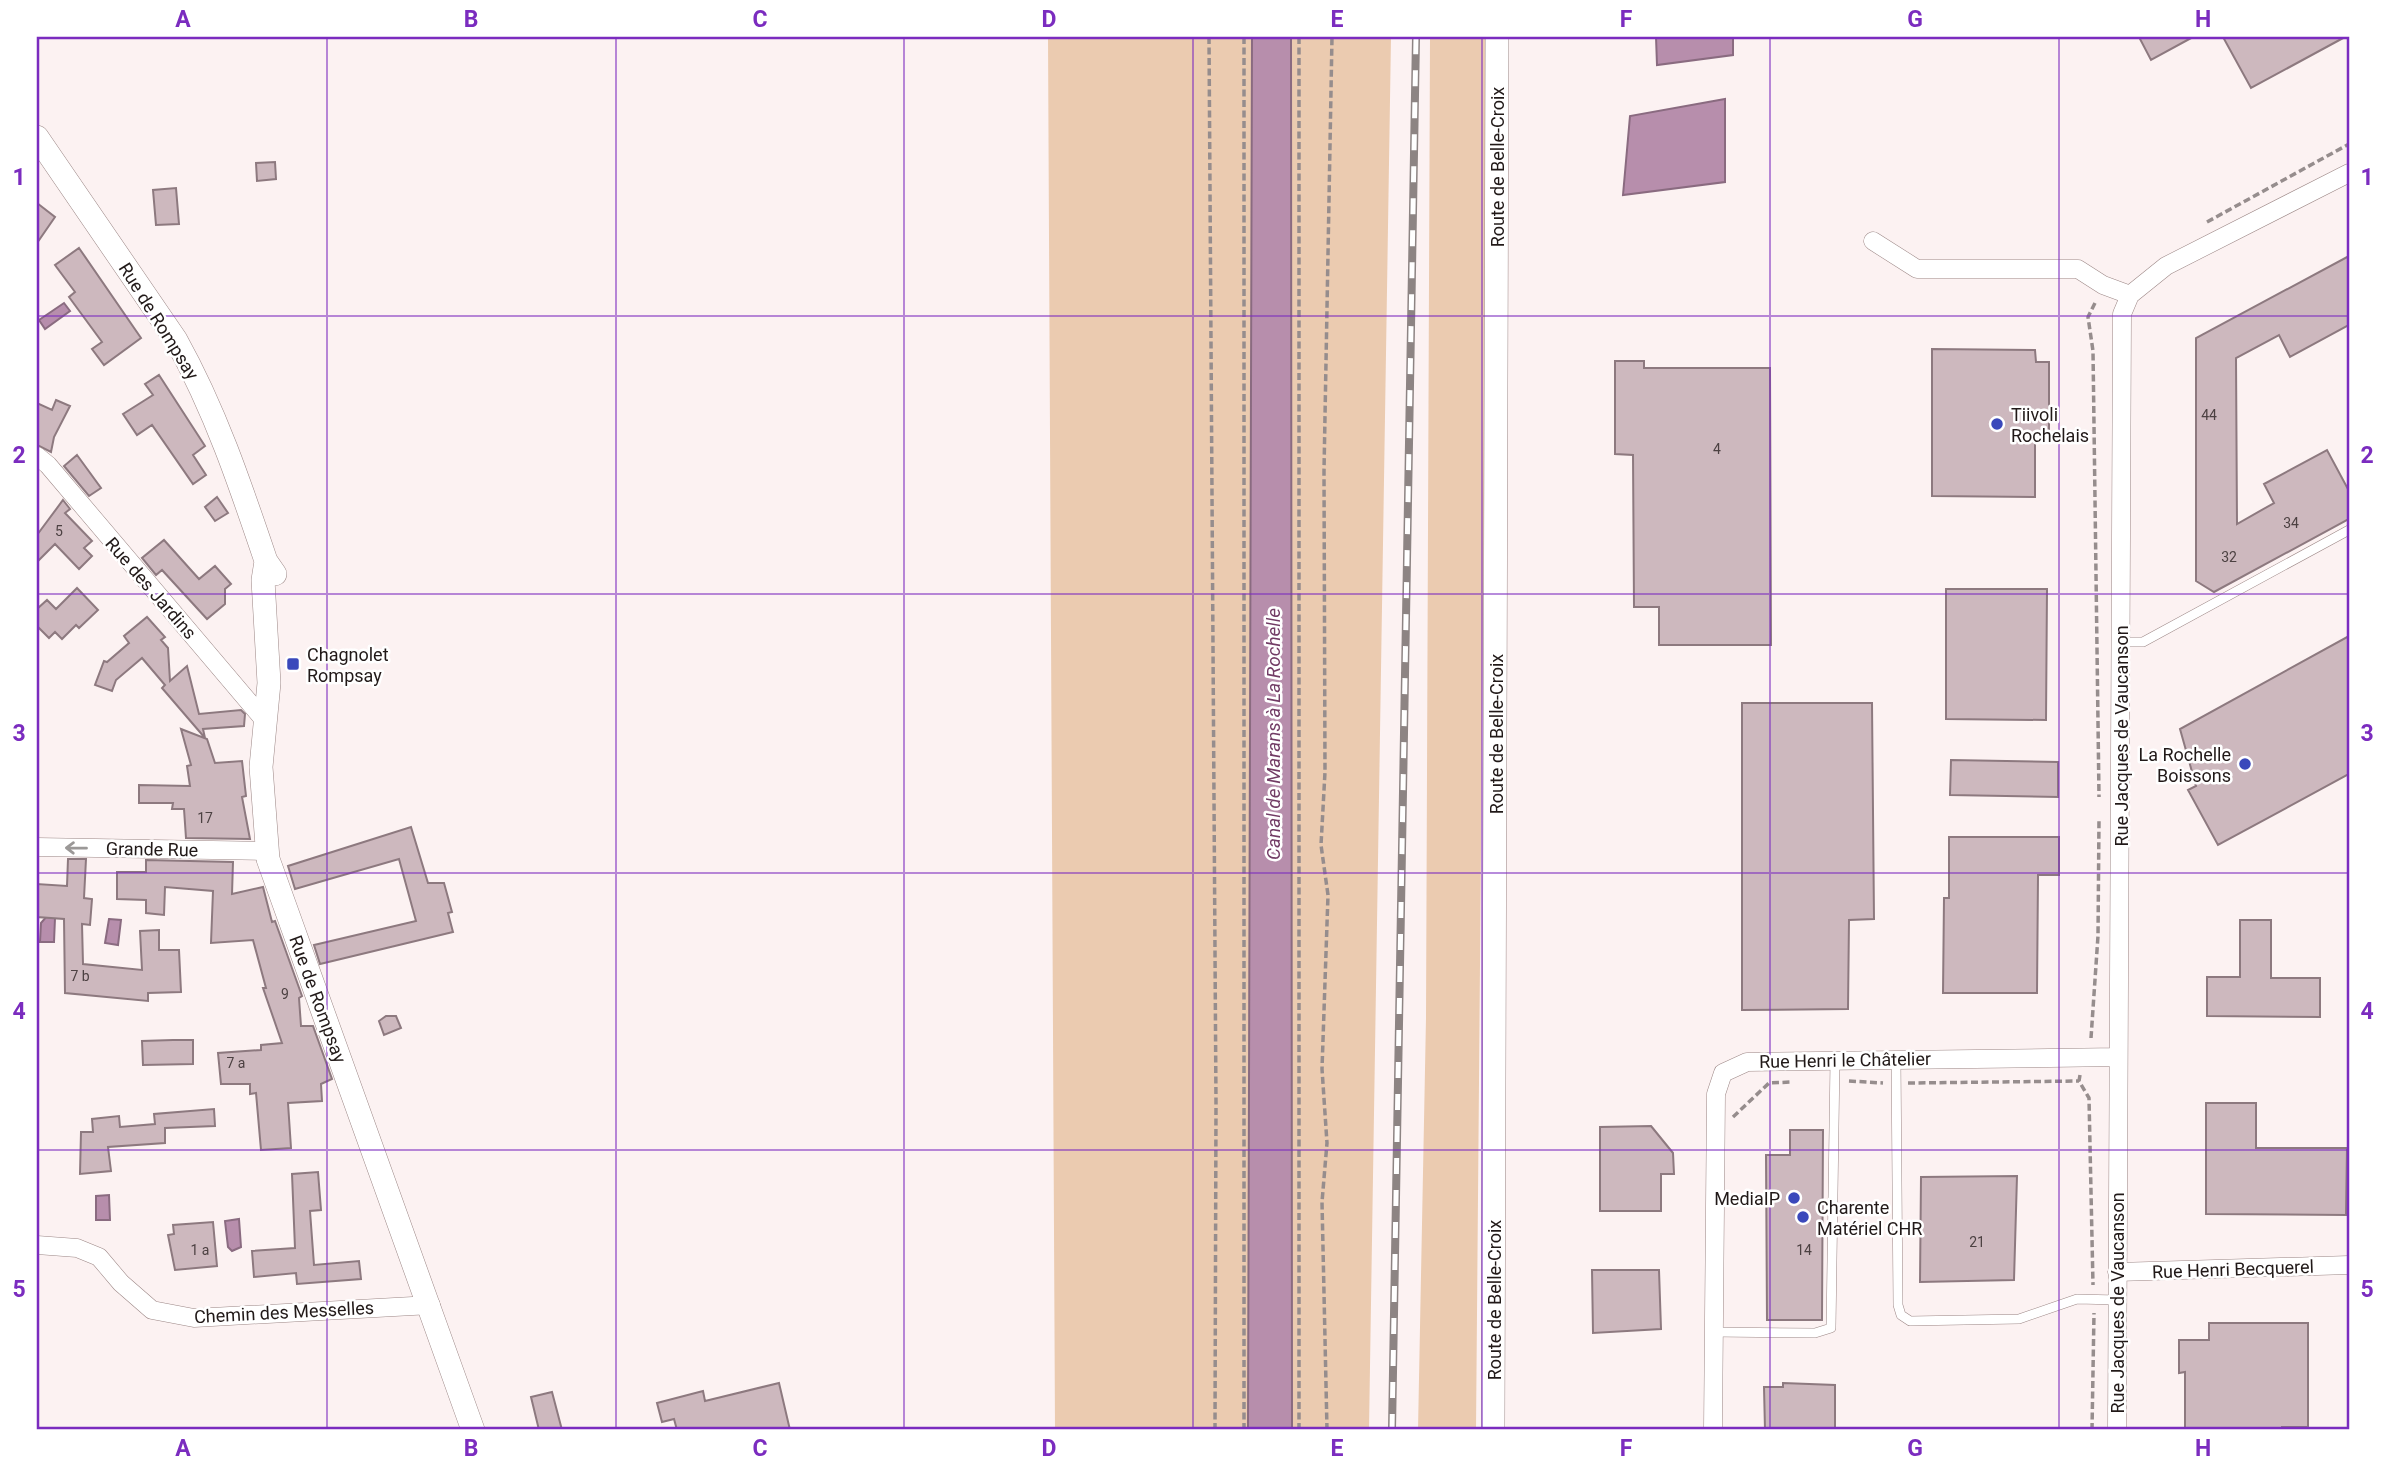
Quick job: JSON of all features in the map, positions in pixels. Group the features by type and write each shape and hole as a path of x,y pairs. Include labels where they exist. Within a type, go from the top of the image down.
{"street":[{"name":"Route de Belle-Croix","path":"1493,1430 1497,37"},
{"name":"Rue de Rompsay","path":"37,137 176,340 194,372 229,451 266,561 278,579 282,648 269,683 261,767 267,851 273,876 431,1305 473,1430"},
{"path":"1873,241 1917,269 2078,269 2103,285 2130,295 2166,266 2349,173"},
{"name":"Rue Jacques de Vaucanson","path":"2117,1430 2118,1057 2122,888 2122,314 2130,295"},
{"name":"Rue des Jardins","path":"37,456 48,465 265,721"},
{"name":"Grande Rue","path":"37,847 267,851"},
{"name":"Rue Henri le Châtelier","path":"1713,1430 1716,1094 1723,1073 1747,1062 2118,1057"},
{"name":"Chemin des Messelles","path":"37,1245 78,1248 99,1257 121,1283 152,1310 194,1318 431,1305"},
{"name":"Rue Henri Becquerel","path":"2117,1272 2349,1265"}],"lane":[{"path":"2121,642 2143,642 2349,530"},
{"path":"1896,1059 1898,1305 1901,1315 1910,1321 2019,1319 2077,1299 2117,1300"},
{"path":"1714,1332 1815,1333 1831,1328 1835,1060"}],"path":[{"path":"1209,37 1216,1090 1215,1430"},
{"path":"1244,37 1244,1430"},
{"path":"1299,37 1299,1430"},
{"path":"1326,1430 1322,1202 1327,1143 1322,1069 1328,895 1321,845 1325,772 1324,471 1332,37"}],"shaded area":[{"path":"1048,37 1391,37 1369,1430 1055,1430"},
{"path":"1430,37 1488,37 1476,1430 1418,1430 1426,1018"}],"water":[{"name":"Canal de Marans à La Rochelle","path":"1252,37 1291,37 1292,1430 1248,1430"},
{"path":"1656,37 1733,37 1733,55 1657,65"},
{"path":"1725,99 1725,182 1623,195 1630,116"},
{"path":"64,303 70,311 45,329 39,320"},
{"path":"47,916 55,918 54,942 40,942 41,923"},
{"path":"109,919 121,920 118,945 105,943"},
{"path":"109,1195 110,1220 96,1220 96,1196"},
{"path":"239,1219 241,1247 232,1251 228,1247 225,1221"}],"building":[{"path":"2139,37 2193,37 2151,60"},
{"path":"2223,37 2345,37 2251,88"},
{"path":"275,162 276,179 257,181 256,163"},
{"path":"176,188 179,224 156,225 153,190"},
{"path":"37,203 55,217 37,243"},
{"path":"79,248 141,338 104,365 92,349 102,342 69,297 75,292 55,265"},
{"path":"2349,256 2349,325 2290,357 2279,335 2236,358 2237,524 2274,503 2264,484 2327,450 2349,491 2349,519 2214,592 2196,581 2196,338"},
{"path":"1932,349 2035,350 2036,362 2049,362 2049,442 2035,442 2035,497 1932,496"},
{"path":"1615,361 1644,361 1644,368 1770,368 1771,645 1659,645 1659,607 1634,607 1633,455 1615,454"},
{"path":"159,375 205,446 193,455 206,475 193,484 152,425 137,435 123,414 153,395 145,384"},
{"path":"56,400 70,406 54,437 51,452 37,445 37,403 52,410"},
{"path":"77,455 101,488 89,496 64,466"},
{"path":"217,497 228,513 215,521 205,507"},
{"path":"63,500 70,509 65,513 92,541 84,548 92,556 79,569 55,544 37,562 37,535"},
{"path":"164,540 199,579 215,566 231,584 225,589 225,604 207,619 162,570 156,575 142,558"},
{"path":"77,588 98,610 79,628 76,625 62,639 55,632 49,638 37,626 37,609 47,600 56,609"},
{"path":"1946,589 2047,589 2046,720 1946,719"},
{"path":"147,617 165,637 161,640 168,648 170,681 187,666 199,714 241,710 245,714 244,726 203,729 205,738 162,688 165,685 142,658 116,680 112,691 95,685 104,661 107,662 129,643 124,636"},
{"path":"2349,636 2349,774 2218,845 2188,790 2196,786 2180,729"},
{"path":"1742,703 1872,703 1874,919 1849,920 1848,1009 1742,1010"},
{"path":"181,729 207,739 215,763 242,761 246,796 242,797 250,839 186,838 184,809 172,809 173,803 139,803 139,785 190,786 187,766 191,765"},
{"path":"1951,760 2058,762 2058,797 1950,795"},
{"path":"411,827 428,883 444,883 452,912 448,913 453,932 320,964 314,945 416,921 399,859 295,889 288,866"},
{"path":"1949,837 2059,837 2059,875 2038,875 2037,993 1943,993 1944,898 1949,898"},
{"path":"68,859 86,859 84,898 92,899 90,925 82,924 83,964 142,970 140,931 159,930 159,950 179,950 181,992 148,993 148,1001 65,993 64,919 37,917 37,884 67,886"},
{"path":"146,860 233,862 232,894 263,887 272,922 275,921 302,996 299,998 301,1026 313,1026 332,1079 321,1084 322,1101 288,1103 291,1148 261,1150 256,1093 250,1094 250,1084 221,1084 218,1053 261,1050 261,1045 282,1043 263,988 266,988 253,940 211,943 213,891 165,887 164,915 146,913 146,900 117,899 117,872 146,872"},
{"path":"2240,920 2271,920 2271,978 2320,978 2320,1017 2207,1016 2207,977 2240,977"},
{"path":"386,1016 396,1016 401,1028 384,1035 379,1021"},
{"path":"193,1040 193,1064 143,1065 142,1041"},
{"path":"2206,1103 2256,1103 2256,1148 2347,1148 2346,1215 2206,1214"},
{"path":"214,1109 215,1126 165,1128 165,1143 108,1147 111,1171 80,1174 81,1132 93,1132 92,1119 119,1116 120,1127 155,1124 154,1114"},
{"path":"1651,1126 1673,1153 1674,1174 1661,1174 1661,1211 1600,1211 1600,1127"},
{"path":"1790,1130 1823,1130 1822,1320 1767,1320 1766,1155 1790,1155"},
{"path":"318,1172 321,1210 310,1211 314,1265 359,1261 361,1279 297,1284 296,1273 254,1277 252,1251 295,1248 292,1174"},
{"path":"2017,1176 2014,1280 1920,1282 1921,1177"},
{"path":"213,1222 217,1266 175,1270 168,1235 174,1234 173,1225"},
{"path":"1592,1270 1659,1270 1661,1329 1593,1333"},
{"path":"2209,1323 2308,1323 2308,1427 2282,1427 2282,1430 2185,1430 2185,1372 2179,1373 2179,1340 2209,1340"},
{"path":"779,1383 790,1430 677,1430 674,1419 662,1422 657,1403 703,1391 705,1401"},
{"path":"1783,1383 1835,1385 1835,1430 1765,1430 1764,1387 1783,1387"},
{"path":"552,1392 562,1430 539,1430 531,1397"}],"railway":[{"path":"1392,1430 1416,37"}],"place":[{"name":"Tiivoli Rochelais","path":"1997,424"},
{"name":"Chagnolet Rompsay","path":"293,664"},
{"name":"La Rochelle Boissons","path":"2245,764"},
{"name":"MediaIP","path":"1794,1198"},
{"name":"Charente Matériel CHR","path":"1803,1217"}]}
